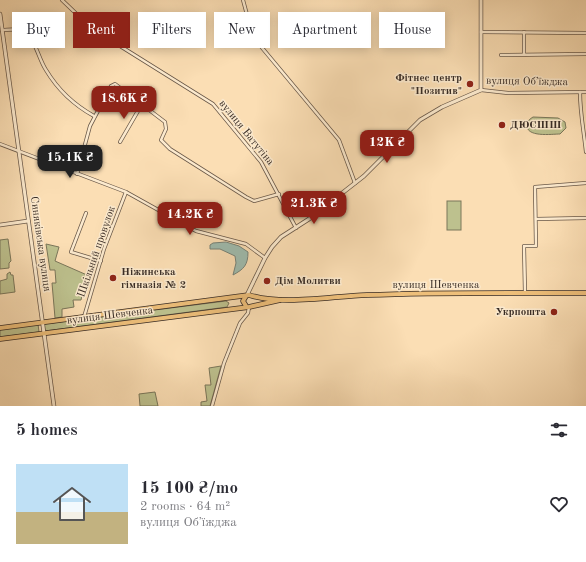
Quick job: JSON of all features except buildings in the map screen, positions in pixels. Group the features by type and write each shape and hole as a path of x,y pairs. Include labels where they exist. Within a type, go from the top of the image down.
{"main road":[{"name":"вулиця Шевченка","path":"0,328 250,296 262,299 286,299 370,294 586,293"},
{"path":"250,296 255,301 249,306 243,301 250,296"},
{"name":"вулиця Шевченка","path":"0,339 249,306 286,299"}],"street":[{"name":"вулиця Ватутіна","path":"62,0 87,24 104,36 213,104 261,162 296,228"},
{"path":"243,0 253,36 339,140 354,183"},
{"path":"481,0 481,90"},
{"name":"Синяківська вулиця","path":"0,14 41,323 54,406"},
{"path":"2,30 22,30 29,36 45,69 52,79 78,107 94,116"},
{"path":"481,32 586,33"},
{"path":"524,32 524,54"},
{"path":"500,54 586,54"},
{"path":"77,174 94,116 112,84 129,94 165,122 166,129 161,140 165,145 178,154 254,201 279,194"},
{"name":"вулиця Обʼїжджа","path":"250,296 253,285 265,258 277,241 296,228 377,164 408,132 428,115 450,103 481,90 508,93 586,92"},
{"path":"580,92 580,116 585,131 586,152"},
{"path":"120,142 142,104"},
{"path":"0,144 126,192 196,230 246,244 265,258"},
{"path":"525,293 524,246 536,246 535,187 586,183"},
{"name":"Шкільний провулок","path":"84,318 101,262 126,192"},
{"path":"86,213 71,252 101,262"},
{"path":"536,219 586,218"},
{"path":"0,224 28,221"},
{"path":"212,406 224,363 240,323 249,306"}],"green space":[{"path":"533,117 558,118 565,122 566,128 560,134 546,135 534,133 530,131 527,124"},
{"path":"447,201 461,201 461,230 447,230"},
{"path":"8,239 11,261 9,263 9,268 0,269 0,240"},
{"path":"46,244 59,247 55,261 87,275 81,300 73,300 74,307 62,309 62,317 55,318 52,283 56,283 55,270 50,270"},
{"path":"10,272 11,275 13,275 15,292 0,294 0,281 7,279 7,274"},
{"path":"226,301 229,303 227,307 45,331 44,324"},
{"path":"38,324 39,332 0,337 0,329"},
{"path":"221,366 210,406 201,406 201,402 207,401 205,385 211,385 209,368"},
{"path":"155,392 158,406 140,406 139,394"}],"shaded area":[{"path":"226,242 239,246 248,252 245,266 233,275 236,263 235,256 220,249 210,249 210,245 213,243"}],"place":[{"name":"Фітнес центр \"Позитив\"","path":"470,84"},
{"name":"ДЮСШШ","path":"502,125"},
{"name":"Ніжинська гімназія № 2","path":"113,278"},
{"name":"Дім Молитви","path":"267,281"},
{"name":"Укрпошта","path":"554,312"}]}
